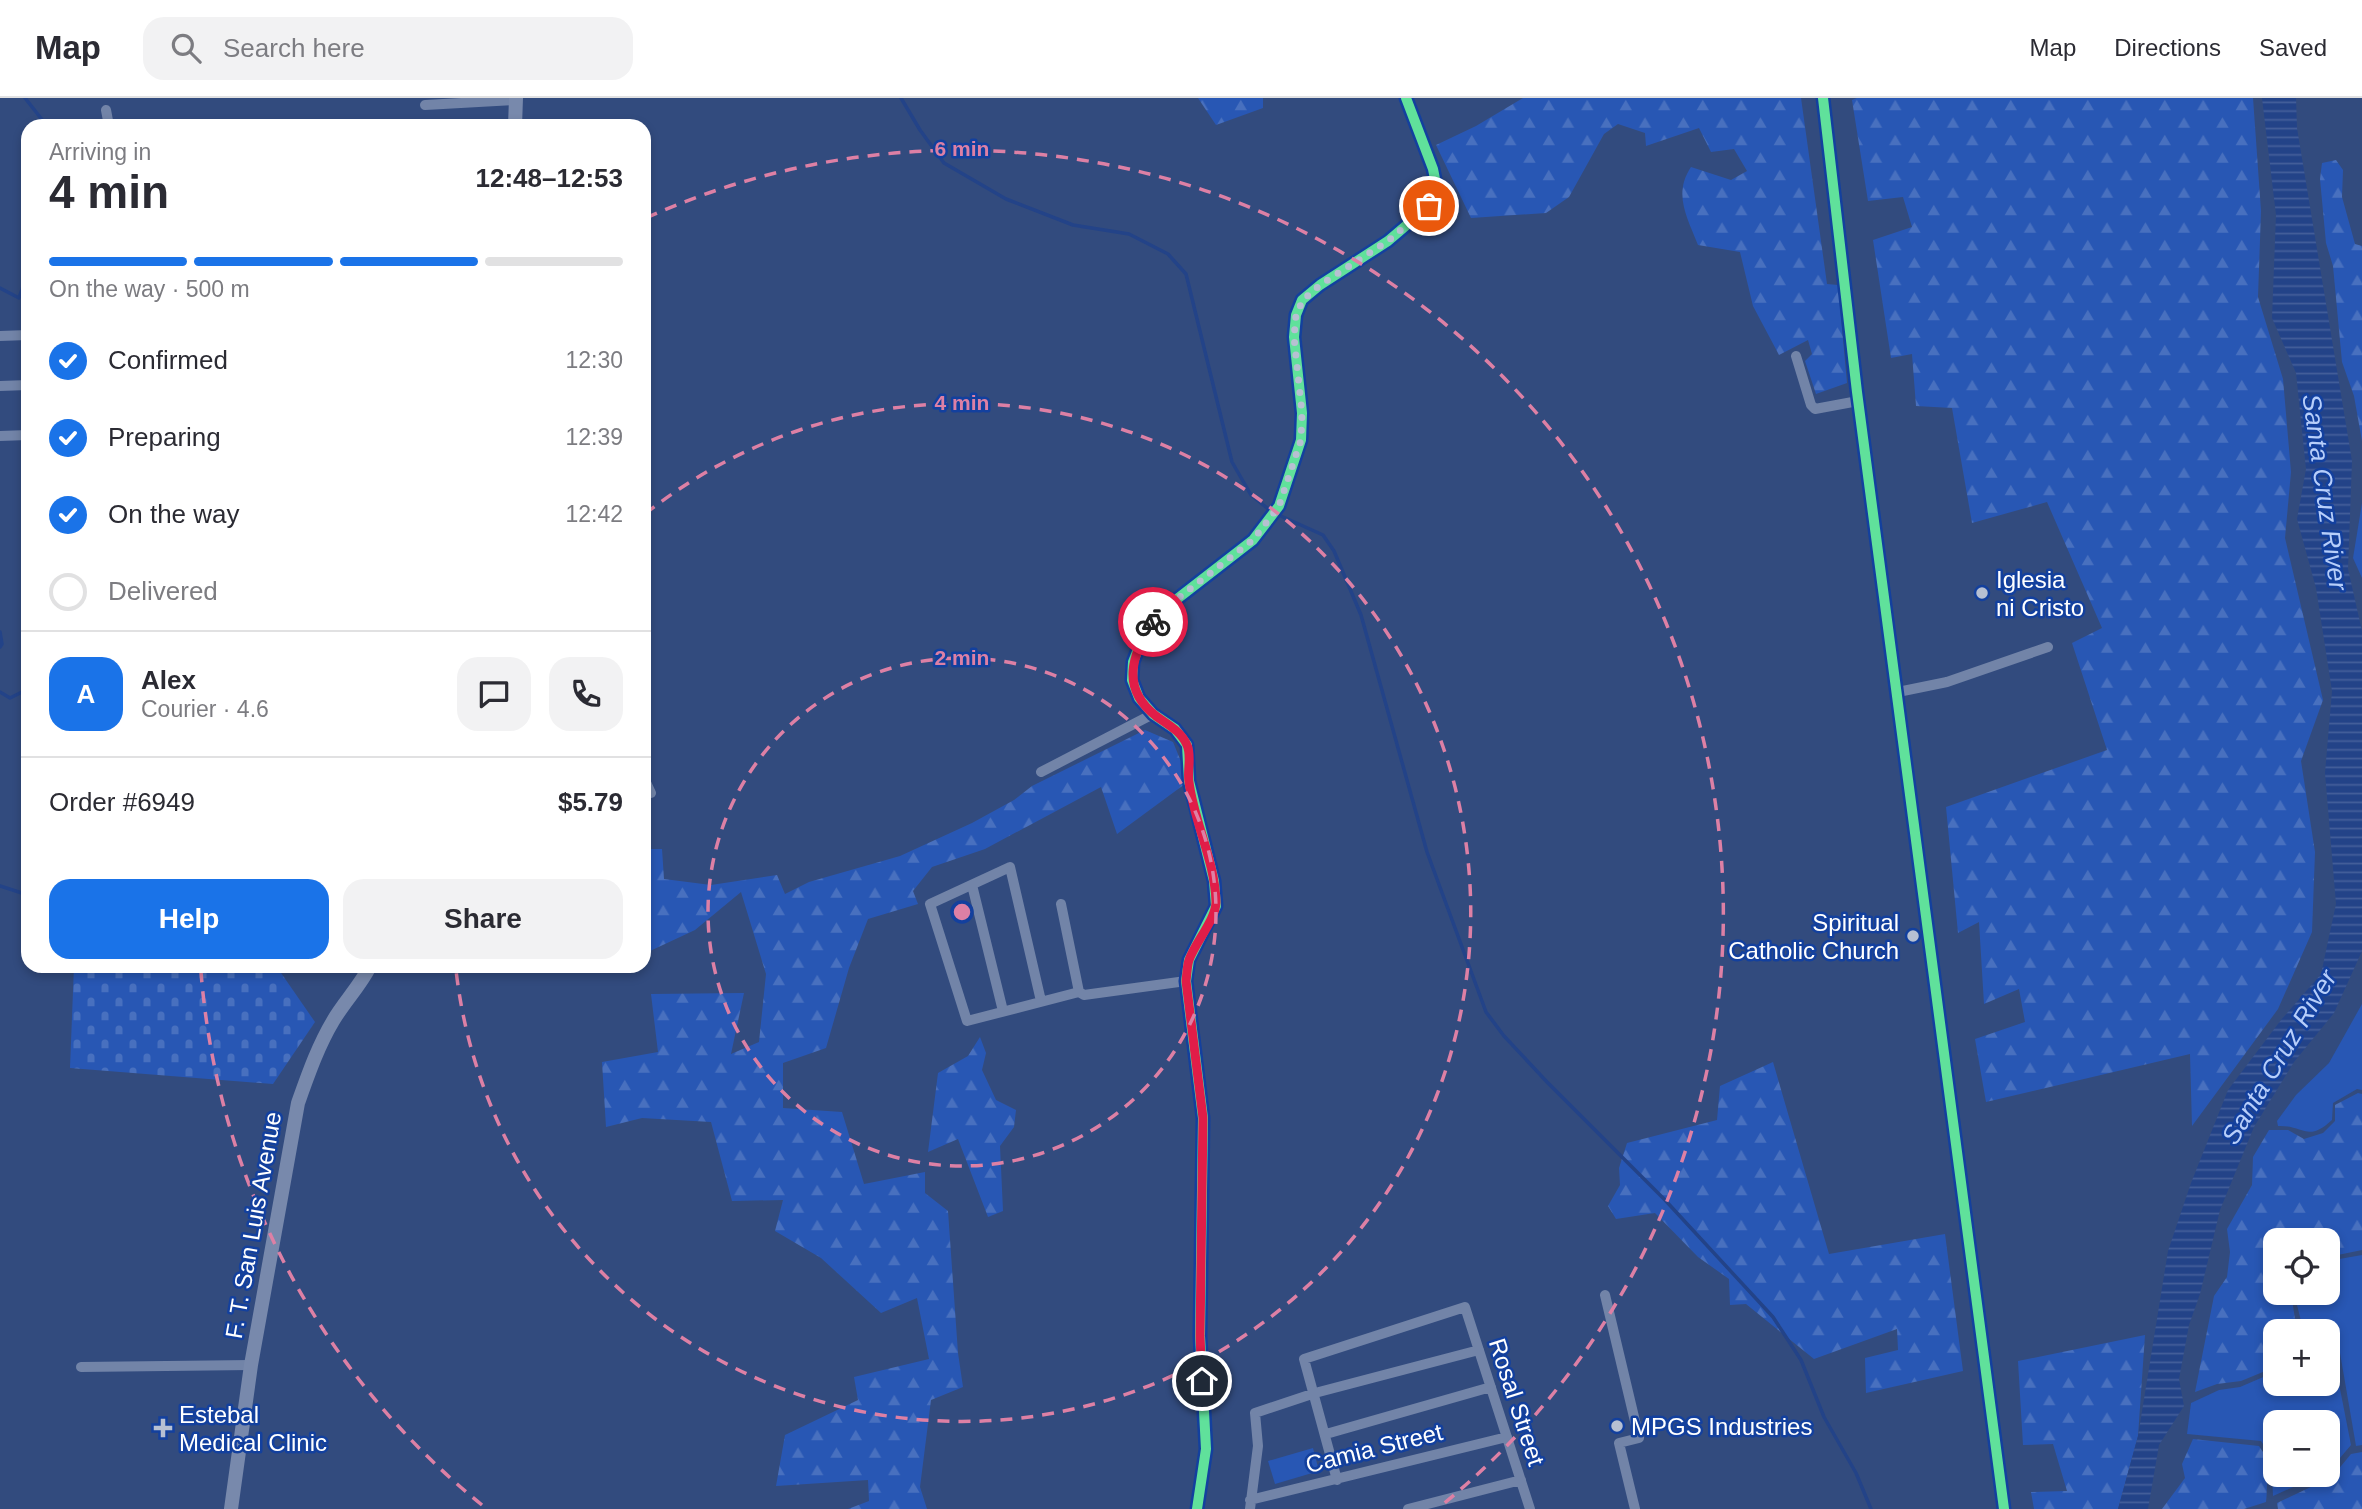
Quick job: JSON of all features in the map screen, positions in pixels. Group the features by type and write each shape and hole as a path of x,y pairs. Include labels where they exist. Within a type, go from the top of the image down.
{"main road":[{"path":"515,119 516,99"},
{"name":"F. T. San Luis Avenue","path":"231,1509 251,1364 299,1103 309,1072 333,1020 367,973"}],"street":[{"path":"1197,1509 1206,1448 1200,1336 1203,1118 1186,981 1189,960 1216,906 1214,881 1189,781 1187,745 1175,729 1153,714 1139,698 1132,680 1133,662 1142,639 1159,613 1253,540 1279,506 1301,440 1302,413 1294,337 1296,315 1303,300 1320,285 1388,241 1429,206 1437,189 1433,169 1406,98"},
{"path":"1823,98 1858,401 2004,1509"},
{"path":"425,105 516,99"},
{"path":"106,110 107,119"},
{"path":"0,336 21,335"},
{"path":"1796,356 1811,405 1815,409 1858,401"},
{"path":"0,386 21,385"},
{"path":"0,436 21,435"},
{"path":"1898,692 1947,681 2048,647"},
{"path":"1041,772 1153,714"},
{"path":"1041,1001 1010,867 930,904 967,1021 1079,992 1084,995 1186,981"},
{"path":"972,885 1003,1012"},
{"path":"1061,904 1079,992"},
{"path":"1605,1295 1639,1438 1619,1443 1635,1509"},
{"name":"Rosal Street","path":"1315,1393 1304,1359 1465,1307 1530,1509"},
{"path":"1250,1504 1258,1446 1255,1413 1315,1393 1479,1350"},
{"path":"81,1367 251,1364"},
{"path":"1326,1434 1491,1387"},
{"path":"1315,1393 1337,1480"},
{"name":"Camia Street","path":"1250,1504 1507,1437"},
{"path":"1408,1509 1521,1480"}],"green space":[{"path":"1198,98 1263,98 1263,108 1216,125"},
{"path":"1523,98 1801,98 1827,284 1838,285 1847,383 1816,394 1805,361 1812,354 1808,340 1779,355 1753,306 1740,252 1698,245 1682,196 1691,167 1731,180 1747,171 1734,149 1711,152 1699,128 1646,146 1645,133 1618,124 1604,134 1569,197 1546,213 1471,218 1436,145 1476,126"},
{"path":"2253,98 2261,211 2258,297 2283,379 2291,472 2285,538 2323,700 2301,761 2315,852 2312,932 2278,1009 2192,1126 2190,1054 1986,1102 1975,1039 2025,1022 2019,989 1984,1004 1979,922 1958,933 1946,807 2107,750 2072,643 2102,628 2047,502 1972,523 1952,408 1916,406 1912,354 1891,358 1873,240 1912,227 1903,197 1868,201 1852,100"},
{"path":"2336,160 2343,170 2342,197 2355,244 2362,246 2362,441 2354,396 2342,362 2333,266 2326,243 2320,179 2322,163"},
{"path":"2362,503 2362,578 2353,558"},
{"path":"1145,730 1173,742 1189,781 1117,834 1101,787 985,849 932,867 913,891 918,904 868,919 849,968 826,1048 783,1063 783,1108 842,1112 864,1184 925,1172 925,1193 948,1211 963,1387 931,1400 920,1487 927,1509 848,1509 869,1501 868,1480 776,1486 785,1435 858,1400 854,1377 929,1359 917,1298 881,1313 821,1258 775,1231 783,1200 732,1201 711,1122 642,1118 606,1127 602,1062 658,1052 651,994 744,993 731,1054 759,1042 766,974 741,892 695,930 651,951 651,849 662,849 664,879 711,885 777,875 785,894 809,882 900,856 972,823 1014,800 1032,786"},
{"path":"74,973 281,973 315,1022 273,1084 70,1068"},
{"path":"2362,1004 2362,1090 2357,1089 2333,1103 2332,1120 2317,1130 2311,1132 2278,1126 2277,1121 2296,1095 2329,1063"},
{"path":"980,1037 986,1053 982,1070 996,1100 1016,1110 1014,1127 1000,1146 1003,1211 988,1217 958,1139 928,1152 938,1073 968,1056"},
{"path":"1773,1062 1829,1254 1945,1234 1963,1371 1866,1393 1865,1358 1898,1350 1897,1329 1814,1359 1746,1304 1730,1305 1729,1279 1698,1257 1655,1213 1616,1219 1608,1206 1620,1185 1619,1168 1627,1143 1717,1120 1720,1086"},
{"path":"2358,1093 2362,1094 2362,1250 2340,1255 2340,1228 2263,1228 2263,1305 2293,1305 2295,1319 2263,1319 2263,1372 2241,1381 2217,1384 2195,1392 2214,1296 2227,1277 2230,1252 2227,1229 2252,1185 2253,1157 2269,1130 2288,1130 2304,1139 2323,1133 2335,1121 2335,1105"},
{"path":"2362,1255 2362,1445 2356,1446 2340,1353 2340,1319 2300,1319 2297,1305 2340,1305 2340,1259"},
{"path":"2145,1335 2138,1436 2118,1509 2034,1509 2031,1492 2067,1491 2053,1444 2023,1445 2018,1361"},
{"path":"2263,1377 2263,1396 2340,1396 2340,1389 2351,1445 2340,1458 2340,1410 2263,1410 2263,1444 2261,1441 2187,1434 2191,1403 2219,1390 2240,1387"},
{"path":"2193,1439 2259,1446 2263,1452 2266,1502 2244,1509 2162,1509 2185,1478 2182,1464"},
{"path":"1313,1448 1319,1471 1275,1484 1268,1461"},
{"path":"2362,1452 2362,1509 2278,1509 2277,1503 2311,1487 2340,1487 2340,1467 2351,1454"},
{"path":"2273,1487 2293,1487 2273,1496"}],"water":[{"name":"Santa Cruz River","path":"2262,98 2296,98 2297,128 2352,461 2348,569 2362,631 2362,951 2334,1013 2294,1062 2254,1127 2220,1210 2200,1294 2189,1325 2179,1379 2184,1406 2159,1445 2148,1509 2118,1509 2138,1436 2168,1251 2191,1183 2228,1090 2281,1020 2321,974 2336,904 2325,773 2332,691 2316,588 2297,519 2306,469 2296,373 2272,318 2276,215"}],"waterway":[{"path":"25,98 42,119"},
{"path":"901,98 944,163 1006,199 1073,225 1129,234 1168,254 1186,274 1232,462 1251,495 1272,512 1323,535 1334,551 1361,615 1427,852 1486,1012 1504,1036 1547,1082 1665,1200 1773,1317 1801,1360 1824,1417 1856,1473 1871,1509"},
{"path":"0,288 19,298 21,292"},
{"path":"0,632 0,647"},
{"path":"0,692 10,698 21,692"},
{"path":"0,886 21,893"}],"cycle path":[{"path":"1197,1509 1206,1449 1200,1336 1203,1118 1186,981 1189,960 1216,906 1214,881 1189,781 1187,745 1175,729 1153,714 1139,698 1132,680 1133,662 1142,639 1159,613 1253,540 1279,506 1301,440 1302,413 1294,337 1296,315 1302,300 1320,285 1388,241 1429,206 1437,189 1433,169 1406,98"},
{"path":"1823,98 1857,392 2004,1509"}],"way so far":[{"path":"1153,622 1159,613 1253,540 1279,506 1301,440 1302,413 1294,337 1296,315 1303,300 1320,285 1388,241 1429,206"}],"place":[{"name":"Iglesia ni Cristo","path":"1982,593"},
{"name":"Spiritual Catholic Church","path":"1913,936"},
{"name":"MPGS Industries","path":"1617,1426"},
{"name":"Estebal Medical Clinic","path":"163,1428"}],"route":[{"path":"1153,622 1142,639 1133,662 1132,680 1139,698 1153,714 1175,729 1187,745 1189,781 1214,881 1216,906 1189,960 1186,981 1203,1118 1200,1336 1202,1381"}]}
